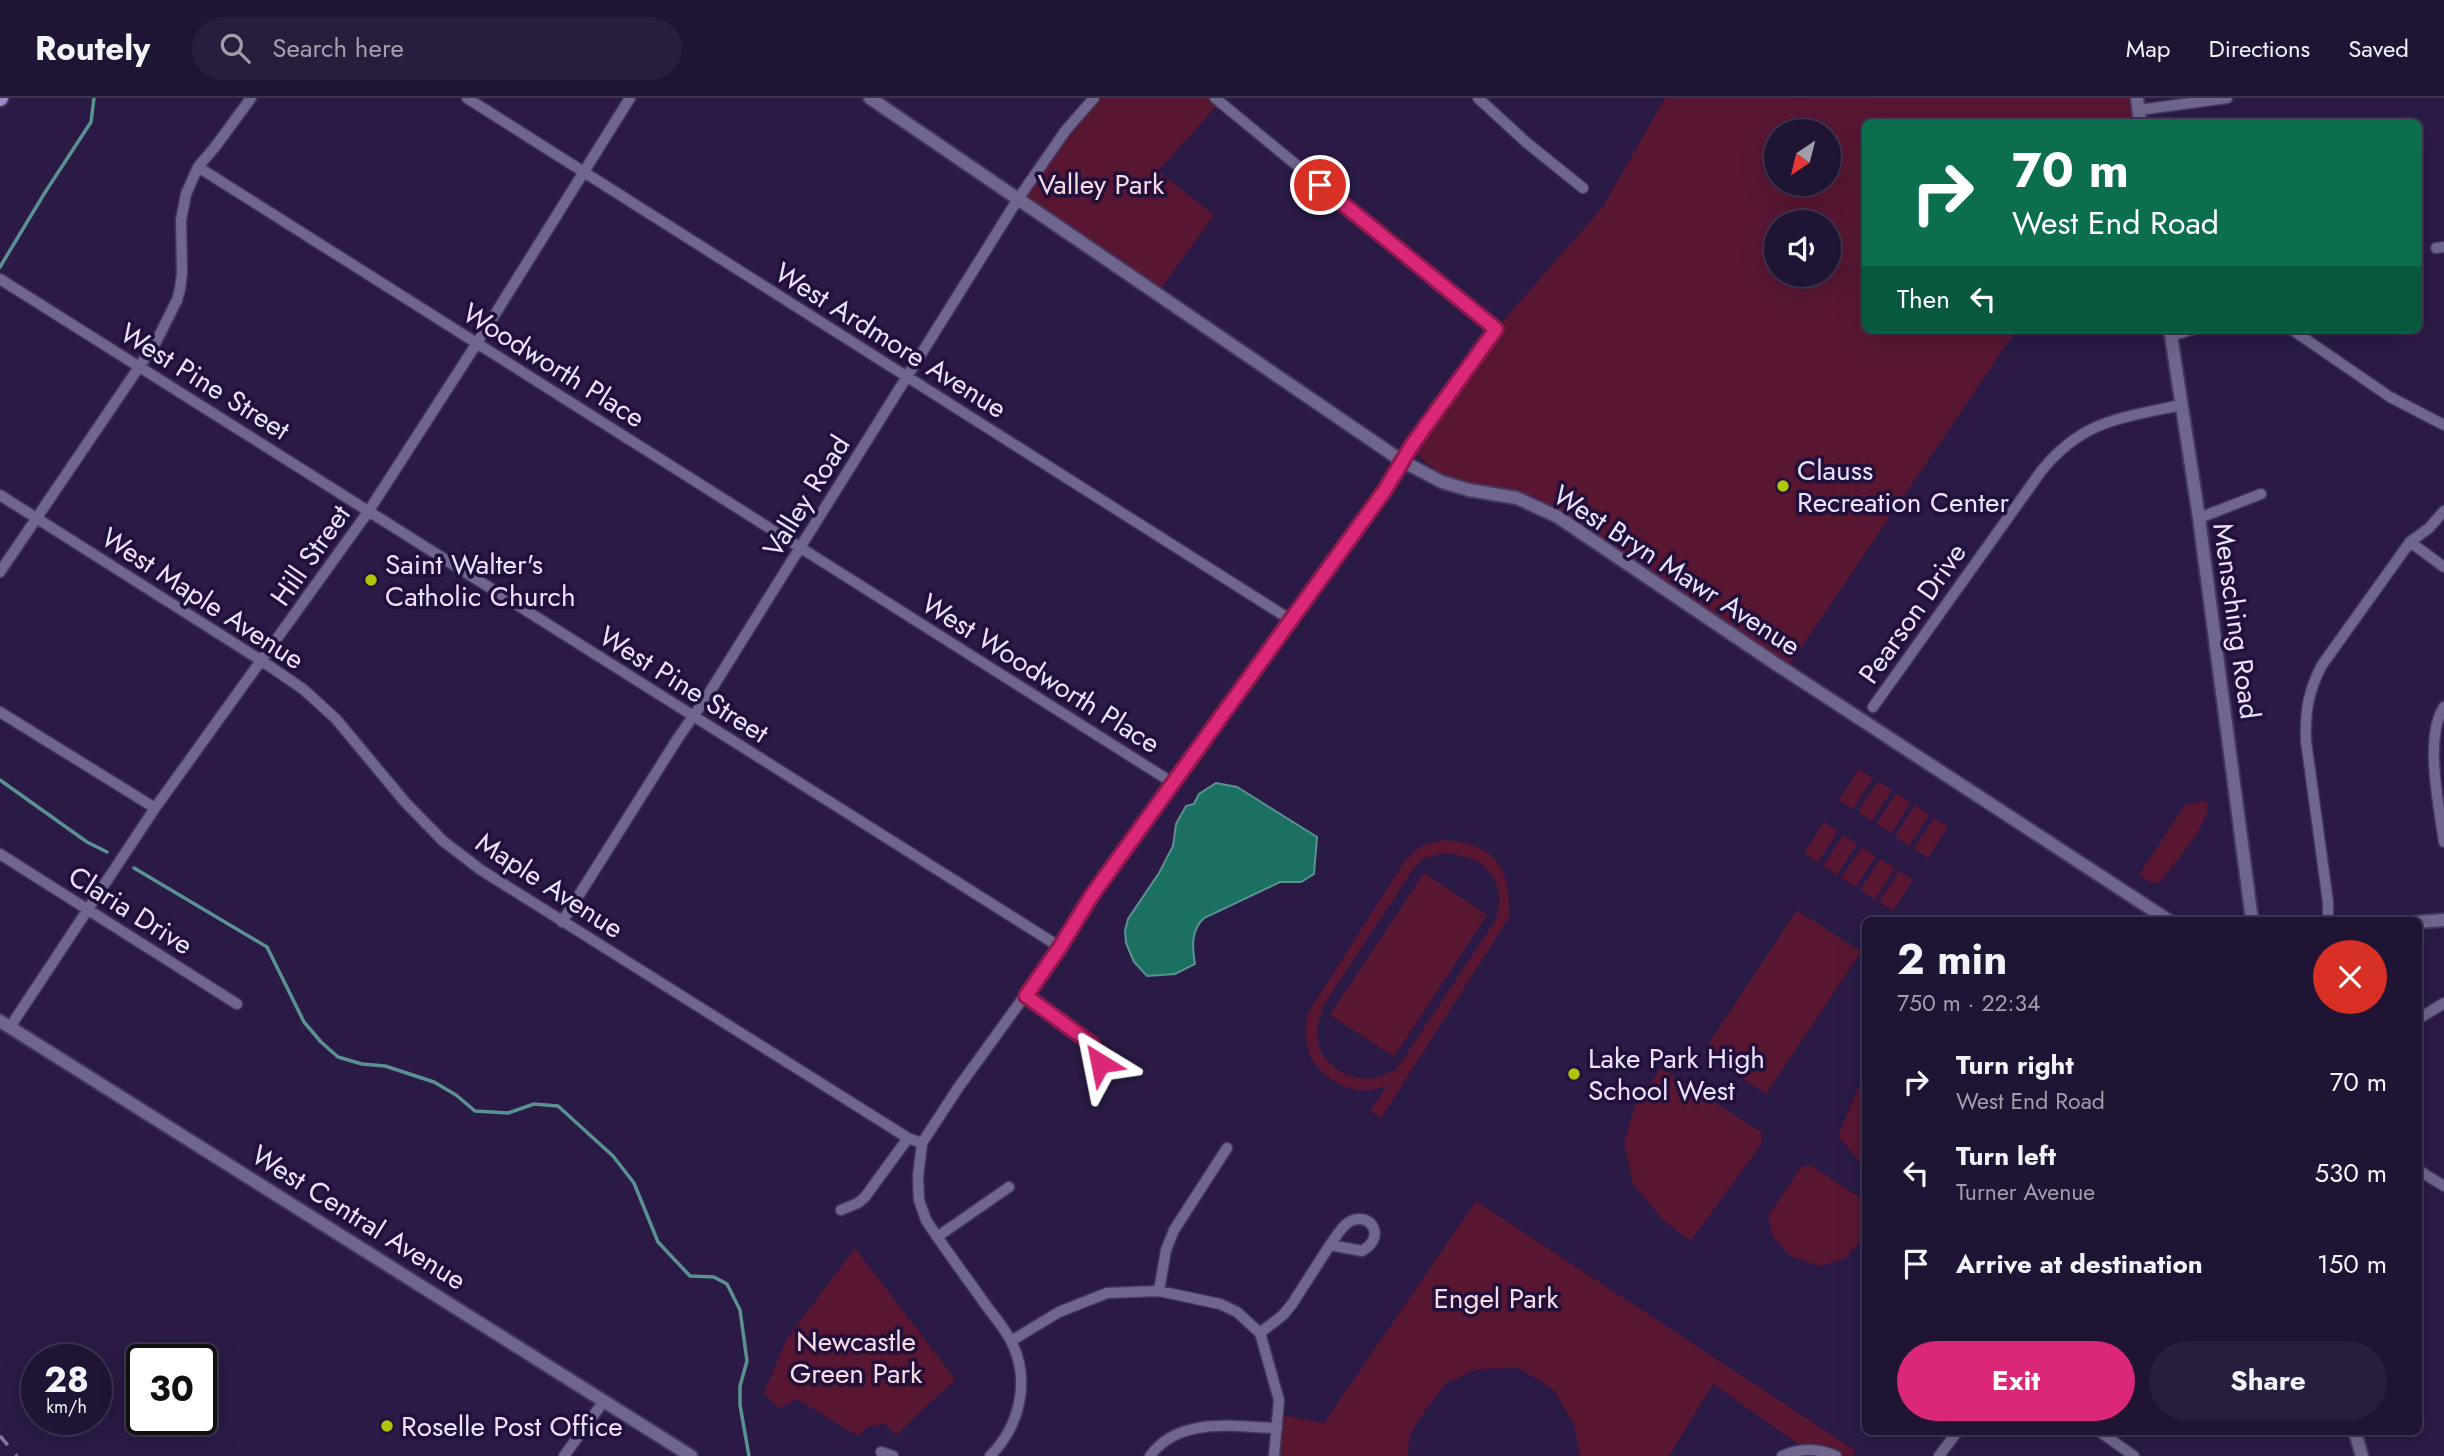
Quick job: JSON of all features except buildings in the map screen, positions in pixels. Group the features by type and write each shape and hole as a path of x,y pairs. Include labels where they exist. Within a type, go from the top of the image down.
{"street":[{"path":"0,572 156,342 177,300 182,273 182,208 198,167 251,98"},
{"name":"West Ardmore Avenue","path":"467,98 1291,620"},
{"name":"Hill Street","path":"5,1024 155,808 368,512 630,98"},
{"name":"West Bryn Mawr Avenue","path":"870,98 1402,461 1442,482 1469,490 1517,498 1558,517 1776,664 2163,917"},
{"name":"Valley Road","path":"562,922 1018,199 1066,130 1094,98"},
{"path":"990,1456 1006,1437 1016,1417 1021,1400 1020,1370 1011,1341 926,1220 919,1200 919,1158 922,1143 958,1088 1060,947 1092,895 1385,490 1402,461 1496,329 1215,98"},
{"path":"1478,98 1527,143 1583,188"},
{"path":"2138,110 2227,98"},
{"name":"Woodworth Place","path":"198,167 886,601"},
{"name":"West Pine Street","path":"0,279 1060,947"},
{"name":"Mensching Road","path":"2171,333 2199,518 2252,917"},
{"path":"2297,333 2390,397 2444,425"},
{"name":"Pearson Drive","path":"1873,707 2052,458 2073,439 2097,425 2181,405"},
{"path":"2199,518 2261,494"},
{"name":"West Maple Avenue","path":"0,495 262,661 311,696 343,726 368,756"},
{"path":"2328,917 2306,741 2305,714 2308,697 2322,665 2410,542 2429,528 2444,511"},
{"path":"2410,542 2444,567"},
{"name":"West Woodworth Place","path":"886,601 1173,783"},
{"path":"2444,707 2434,729 2444,842"},
{"path":"0,712 155,808"},
{"name":"Maple Avenue","path":"368,756 405,802 443,841 481,870 908,1138"},
{"name":"Claria Drive","path":"0,854 237,1004"},
{"path":"2422,922 2444,920"},
{"path":"1026,996 1092,1044 1100,1063"},
{"path":"2423,1016 2444,1003"},
{"name":"West Central Avenue","path":"5,1024 691,1456"},
{"path":"841,1210 858,1203 864,1197 908,1138 922,1143"},
{"path":"1159,1291 1166,1250 1174,1230 1227,1148"},
{"path":"2422,1172 2444,1186"},
{"path":"937,1237 1009,1187"},
{"path":"1260,1333 1283,1315 1292,1304 1330,1245 1346,1223 1353,1220 1369,1223 1375,1229 1376,1237 1371,1246 1362,1251 1330,1245"},
{"path":"1011,1341 1059,1312 1107,1293 1159,1291 1220,1304 1237,1312 1260,1333 1279,1400 1274,1456"},
{"path":"564,1456 604,1401"},
{"path":"1150,1456 1166,1438 1186,1429 1276,1428"},
{"path":"1939,1456 1956,1435"},
{"path":"2104,1435 2134,1456"},
{"path":"2356,1435 2362,1456"},
{"path":"1782,1456 1807,1450 1824,1451 1836,1456"},
{"path":"881,1452 893,1456"}],"green space":[{"name":"Valley Park","path":"1094,98 1215,98 1220,102 1158,171 1214,215 1157,294 1018,199"},
{"path":"1665,98 2137,98 2140,119 1862,119 1862,333 2014,333 1786,670 1558,517 1469,490 1435,470 1416,454 1496,329 1602,208"},
{"path":"1859,769 1873,778 1853,809 1839,800"},
{"path":"1878,781 1892,790 1872,821 1858,812"},
{"path":"1896,793 1911,802 1891,833 1876,824"},
{"path":"2205,801 2208,803 2203,823 2161,882 2152,883 2139,875 2185,805"},
{"path":"1915,805 1929,815 1909,846 1895,836"},
{"path":"1934,818 1948,827 1928,858 1914,848"},
{"path":"1824,822 1838,831 1818,862 1804,853"},
{"path":"1843,835 1857,844 1837,875 1823,866"},
{"path":"1442,840 1475,846 1487,852 1496,860 1507,883 1510,916 1381,1118 1370,1111 1387,1086 1371,1090 1350,1088 1340,1085 1323,1073 1310,1056 1307,1046 1308,1013 1404,862 1419,847","holes":["1441,853 1456,854 1480,864 1489,871 1495,881 1499,892 1495,921 1396,1070 1375,1078 1355,1077 1345,1073 1328,1062 1318,1044 1318,1026 1325,1003 1413,869 1423,859"]},
{"path":"1862,847 1876,856 1856,887 1841,878"},
{"path":"1880,859 1895,868 1875,899 1860,890"},
{"path":"1899,871 1913,880 1893,911 1879,902"},
{"path":"1424,873 1487,915 1394,1057 1330,1015"},
{"path":"1797,910 1861,952 1766,1094 1703,1052"},
{"path":"1661,1068 1761,1132 1762,1143 1691,1241 1663,1220 1633,1184 1624,1143 1635,1106"},
{"path":"1862,1079 1862,1164 1838,1136"},
{"path":"1811,1165 1862,1199 1862,1239 1846,1258 1821,1266 1790,1256 1773,1237 1768,1216 1801,1167"},
{"name":"Engel Park","path":"1476,1201 1856,1451 1852,1456 1834,1456 1807,1450 1713,1384 1669,1456 1580,1456 1574,1425 1555,1391 1519,1368 1478,1369 1446,1383 1409,1436 1408,1456 1274,1456 1279,1415 1324,1423"},
{"name":"Newcastle Green Park","path":"855,1248 955,1379 896,1435 885,1424 869,1426 858,1436 797,1399 779,1408 764,1393 786,1340"}],"shaded area":[{"path":"1216,783 1237,787 1317,837 1314,874 1301,882 1280,882 1204,918 1194,939 1195,964 1175,974 1147,976 1134,962 1126,943 1128,919 1159,873 1173,846 1176,824 1186,806 1194,804 1199,794"}],"waterway":[{"path":"0,267 91,122 94,98"},
{"path":"0,780 87,842 107,852"},
{"path":"134,868 267,947 304,1022 338,1057 362,1064 385,1066 434,1082 475,1111 508,1113 534,1104 558,1106 613,1156 634,1183 658,1242 690,1276 714,1277 727,1284 740,1310 747,1361 740,1386 740,1405 749,1456"}],"railway":[{"path":"0,1436 17,1456"}],"place":[{"name":"Clauss Recreation Center","path":"1783,486"},
{"name":"Saint Walter's Catholic Church","path":"371,580"},
{"name":"Lake Park High School West","path":"1574,1074"},
{"name":"Roselle Post Office","path":"387,1426"}],"route":[{"path":"1100,1063 1092,1044 1026,996 1092,895 1385,490 1412,445 1496,329 1320,185"}]}
